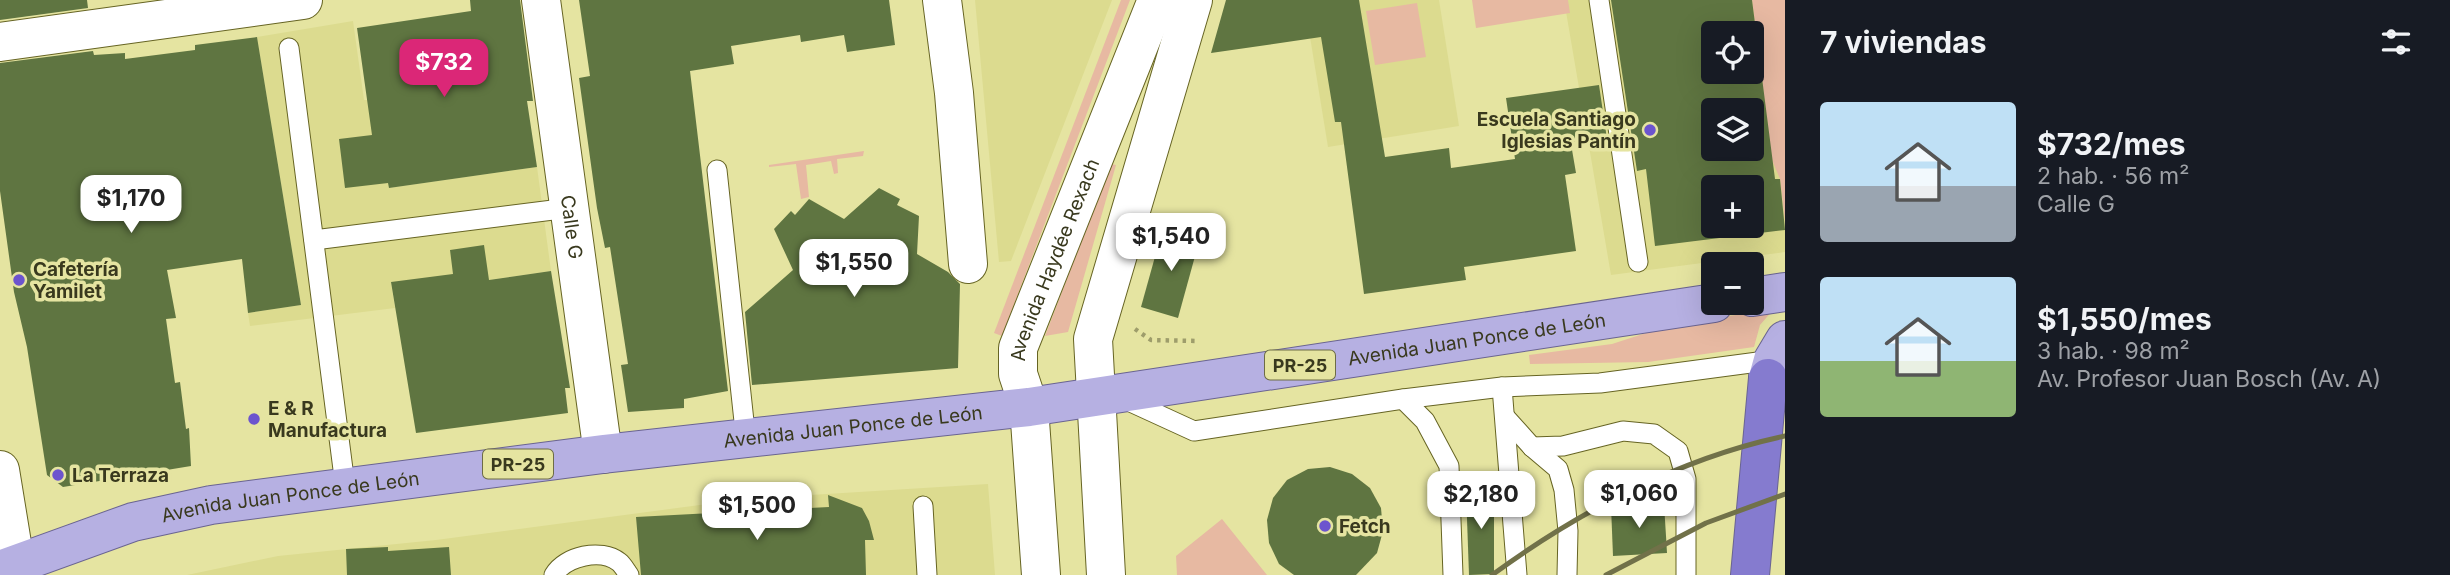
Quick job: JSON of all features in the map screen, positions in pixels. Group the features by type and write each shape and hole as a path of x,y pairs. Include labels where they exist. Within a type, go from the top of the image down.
{"highway":[{"path":"1750,575 1776,359"}],"main road":[{"path":"1764,295 1785,292"},
{"name":"Avenida Juan Ponce de León","path":"12,569 133,522 211,505 345,485 603,454 1029,407 1701,305"}],"street":[{"path":"0,42 303,0"},
{"name":"Calle G","path":"541,0 603,454"},
{"path":"942,0 954,93 968,264"},
{"name":"Avenida Haydée Rexach","path":"1041,575 1029,407 1018,374 1018,348 1157,0"},
{"path":"1106,575 1104,394 1093,339 1193,0"},
{"path":"0,470 12,569"}],"lane":[{"path":"1599,0 1638,262"},
{"path":"289,48 345,485"},
{"path":"717,170 746,440"},
{"path":"314,240 569,208"},
{"path":"1104,394 1194,431 1403,399 1502,387 1600,383 1776,359"},
{"path":"1502,387 1517,575"},
{"path":"1403,399 1425,421 1449,466 1453,575"},
{"path":"1506,418 1532,447 1558,469 1564,489 1569,531 1567,575"},
{"path":"1532,447 1563,446 1623,430 1654,434 1678,451 1686,479 1686,575"},
{"path":"923,506 927,575"},
{"path":"554,575 572,559 597,555 618,561 629,575"}],"path":[{"path":"1131,323 1138,333 1151,340 1203,340"}],"shaded area":[{"path":"975,0 1112,0 1011,261 999,262"},
{"path":"1121,0 1130,0 1002,336 994,333"},
{"path":"1304,0 1439,0 1459,126 1328,147"},
{"path":"1472,0 1568,0 1570,13 1476,28"},
{"name":"Escuela Santiago Iglesias Pantín","path":"1564,0 1776,0 1785,64 1785,252 1764,255 1764,252 1701,252 1701,263 1611,275"},
{"path":"1752,0 1785,0 1785,221 1780,179 1772,160 1762,84 1764,21 1755,21"},
{"path":"1417,3 1426,57 1375,65 1366,11"},
{"path":"353,21 364,100 374,100 381,124 389,188 537,167 551,271 455,285 391,283 395,308 250,326 248,313 301,305 257,37"},
{"path":"864,151 863,156 837,159 838,173 834,174 831,161 806,165 809,197 801,199 796,164 769,167 769,165"},
{"path":"1111,164 1116,165 1068,332 1045,336"},
{"path":"1773,310 1760,325 1754,347 1648,362 1530,364 1529,355 1612,344 1677,323 1736,315 1764,315 1764,311"},
{"path":"988,484 995,575 187,575 278,556 436,540 745,499"},
{"path":"1222,519 1267,575 1177,575 1176,556"}],"building":[{"path":"0,0 87,0 88,8 0,20"},
{"path":"470,0 520,0 533,101 527,101 537,167 389,188 388,183 345,188 339,139 372,135 357,28 471,11"},
{"path":"579,0 889,0 895,45 847,52 844,35 801,42 800,35 731,46 734,64 690,71 728,391 684,399 684,408 628,412 621,365 628,364 610,247 605,248 597,208 579,78 590,76"},
{"path":"1226,0 1359,0 1385,157 1449,148 1451,168 1515,159 1506,98 1599,85 1607,139 1571,144 1576,173 1565,175 1576,251 1464,267 1466,280 1364,294 1341,122 1335,122 1321,37 1211,53"},
{"path":"1611,0 1752,0 1755,21 1701,21 1701,84 1763,84 1775,179 1780,179 1785,230 1764,233 1764,175 1701,175 1701,238 1720,238 1655,246 1646,169 1637,171"},
{"path":"257,37 301,305 248,313 242,259 167,270 176,318 166,319 175,383 180,382 186,429 189,428 191,466 63,487 47,475 27,347 14,292 0,191 0,63 93,51 94,55 125,53 125,59 195,50 195,45"},
{"path":"879,188 900,199 897,205 919,216 917,254 948,272 960,284 958,368 752,385 745,312 793,270 774,229 791,211 795,215 809,199 844,219"},
{"path":"1163,228 1200,238 1178,318 1141,307"},
{"path":"484,245 489,280 551,271 570,388 565,388 568,413 416,433 391,282 453,274 450,250"},
{"name":"Fetch","path":"1330,467 1352,474 1370,488 1381,508 1383,531 1377,553 1356,575 1294,575 1279,564 1269,543 1267,520 1273,498 1287,480 1308,469"},
{"path":"1494,489 1494,574 1469,575 1466,491"},
{"path":"828,495 862,508 869,521 874,540 865,540 866,575 641,575 636,517 829,507"},
{"path":"1664,503 1667,553 1613,556 1611,506"},
{"path":"388,547 388,551 449,547 451,575 347,575 346,549"}],"railway":[{"path":"1492,575 1559,530 1631,490 1707,458 1785,436"},
{"path":"1606,575 1706,523 1785,494"}],"place":[{"name":"Escuela Santiago Iglesias Pantín","path":"1650,130"},
{"name":"Cafetería Yamilet","path":"19,280"},
{"name":"E & R Manufactura","path":"254,419"},
{"name":"La Terraza","path":"58,475"},
{"name":"Fetch","path":"1325,526"}]}
